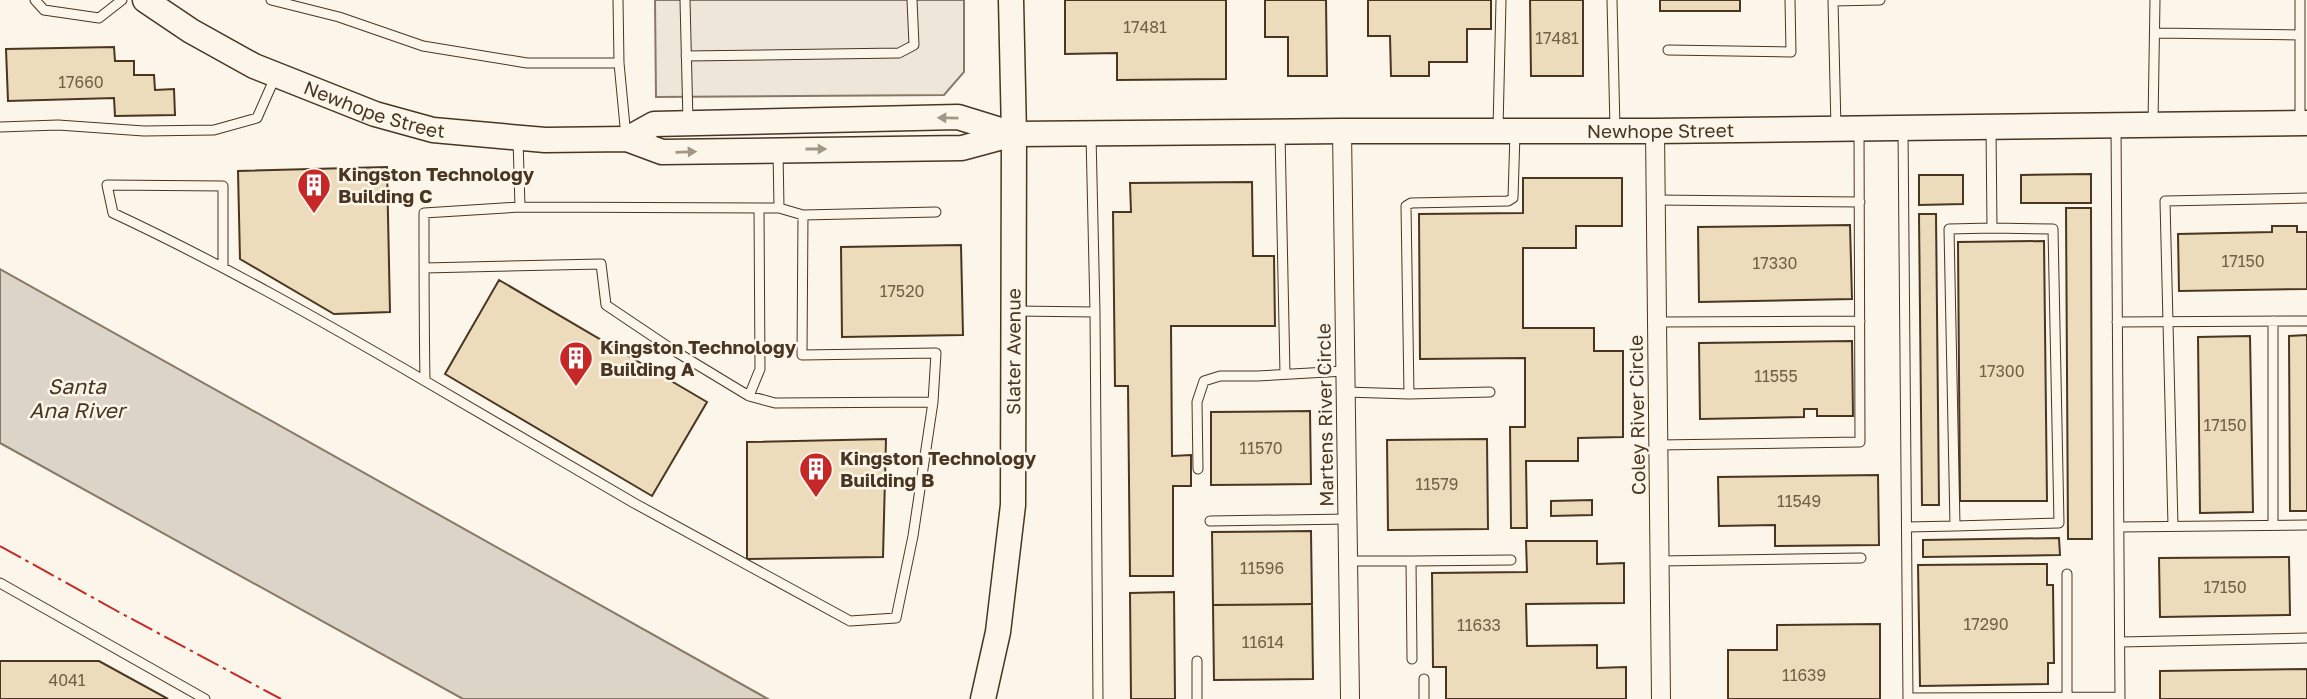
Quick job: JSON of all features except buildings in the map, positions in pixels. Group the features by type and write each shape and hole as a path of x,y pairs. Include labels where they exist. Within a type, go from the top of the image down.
{"street":[{"name":"Newhope Street","path":"145,0 191,31 254,66 375,114 433,130 545,140 627,139 662,152 962,148 1013,134 1655,131 2304,123"},
{"name":"Slater Avenue","path":"983,699 998,632 1013,505 1011,0"},
{"name":"Newhope Street","path":"627,139 654,124 958,117 1013,134"},
{"name":"Martens River Circle","path":"1342,131 1350,699"},
{"name":"Coley River Circle","path":"1655,131 1661,699"}],"lane":[{"path":"35,0 44,10 99,18 122,0"},
{"path":"271,0 339,17 423,46 527,63 619,63"},
{"path":"618,0 619,63 627,139"},
{"path":"685,0 688,123"},
{"path":"686,56 899,53 914,45 912,0"},
{"path":"1409,394 1406,206 1411,203 1508,201 1513,198 1506,131 1501,0"},
{"path":"1612,0 1615,131"},
{"path":"1668,50 1791,52 1790,0"},
{"path":"1658,445 1860,442 1860,202 1833,0 1880,0"},
{"path":"2153,125 2155,0"},
{"path":"2300,0 2304,123"},
{"path":"2155,33 2300,35"},
{"path":"0,127 58,125 144,131 214,130 257,118 276,75"},
{"path":"1903,128 1908,699 2120,698 2116,125"},
{"path":"1991,127 1992,228"},
{"path":"1280,132 1285,374"},
{"path":"1091,135 1098,699"},
{"path":"518,137 520,207"},
{"path":"778,149 779,208"},
{"path":"223,267 223,186 107,185 113,213 223,267 634,503 850,621 896,618 913,536 933,402 936,353 802,355 803,215"},
{"path":"2173,526 2165,201 2307,198"},
{"path":"1657,200 1860,202"},
{"path":"425,381 424,213 520,207 779,208 803,215 936,212"},
{"path":"749,396 760,369 759,208"},
{"path":"1907,527 1955,526 2059,523 2053,229 1949,229 1955,526"},
{"path":"424,268 601,264 606,304 673,350 749,396 775,403 933,402"},
{"path":"1013,310 1095,312"},
{"path":"1657,322 1860,321"},
{"path":"2273,321 2273,525"},
{"path":"2117,322 2307,321"},
{"path":"1198,469 1196,402 1204,381 1220,376 1345,371"},
{"path":"1346,392 1490,392"},
{"path":"1210,521 1348,519"},
{"path":"2119,527 2307,525"},
{"path":"1659,561 1861,558"},
{"path":"1348,561 1511,560"},
{"path":"1411,561 1412,659"},
{"path":"2067,574 2067,697"},
{"path":"0,583 205,699"},
{"path":"2120,642 2307,638"},
{"path":"1197,661 1197,699"},
{"path":"1423,679 1424,699"}],"shaded area":[{"path":"655,0 964,0 964,72 944,95 656,97"}],"water":[{"name":"Santa Ana River","path":"0,269 768,699 463,699 0,443"}],"power":[{"path":"0,546 281,699"}],"place":[{"name":"Kingston Technology Building C","path":"314,215"},
{"name":"Kingston Technology Building A","path":"576,388"},
{"name":"Kingston Technology Building B","path":"816,499"}]}
